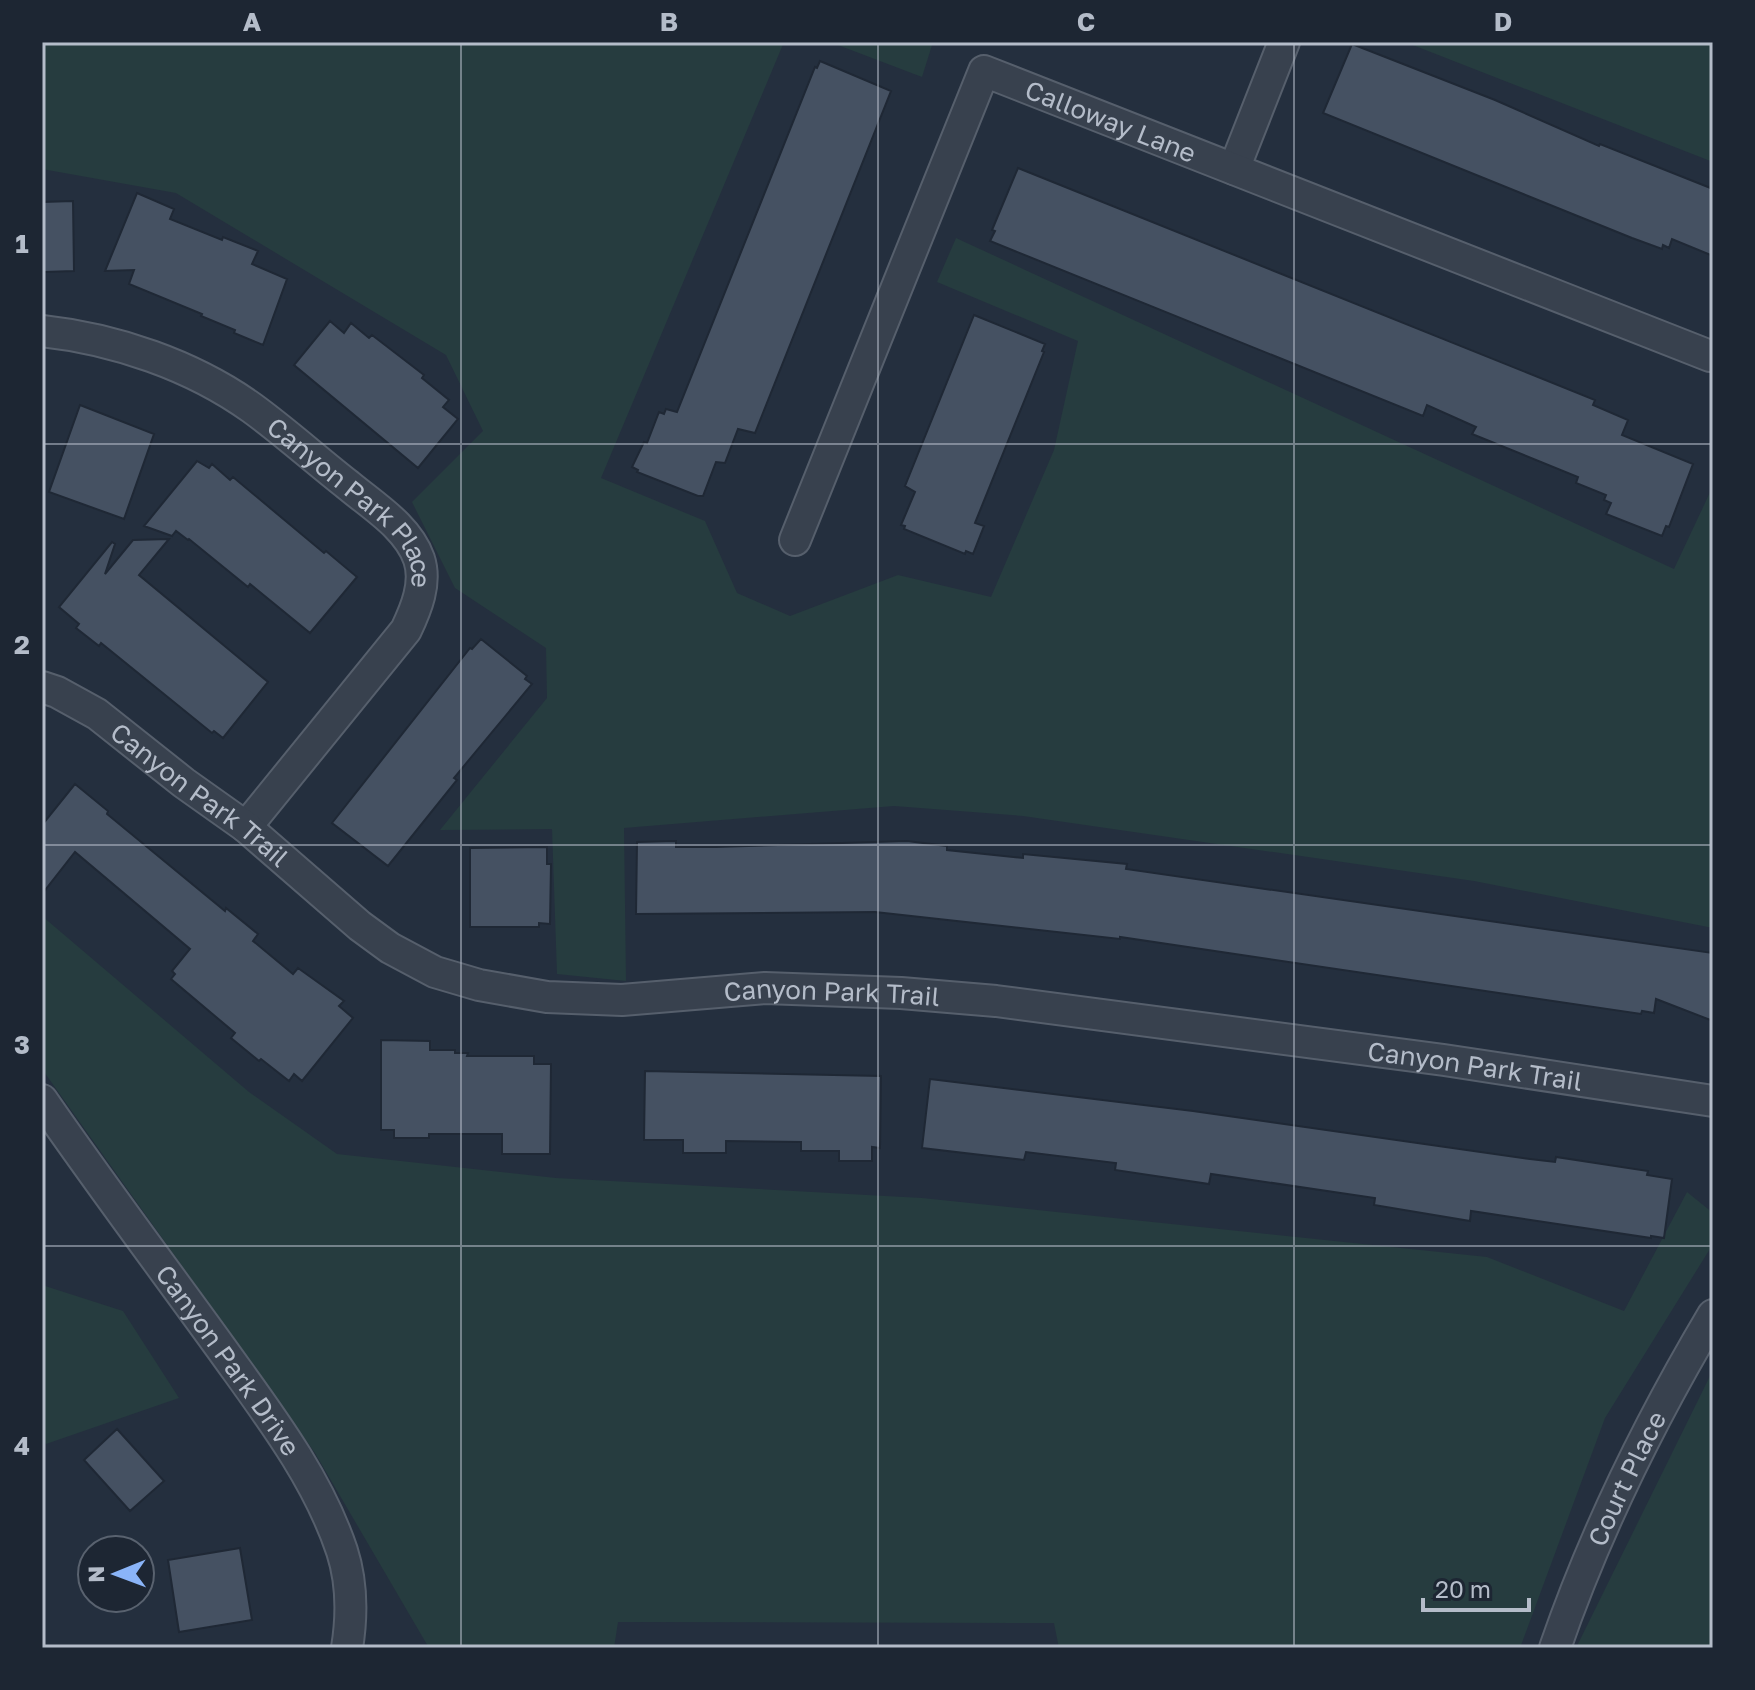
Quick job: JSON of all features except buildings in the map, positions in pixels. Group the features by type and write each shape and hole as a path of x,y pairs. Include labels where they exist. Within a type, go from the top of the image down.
{"street":[{"path":"1234,169 1284,42"},
{"name":"Calloway Lane","path":"795,540 984,71 1710,356"},
{"name":"Canyon Park Place","path":"42,331 74,334 167,362 251,407 396,524 419,560 421,580 417,607 406,630 246,827"},
{"name":"Canyon Park Trail","path":"42,687 97,714 184,783 246,827 360,926 390,948 435,972 493,987 547,997 622,1000 765,988 901,993 996,1001 1444,1060 1713,1101"},
{"name":"Canyon Park Drive","path":"42,1100 279,1428 322,1503 347,1572 350,1601 347,1648"},
{"name":"Court Place","path":"1555,1648 1607,1518 1690,1353 1713,1315"}],"green space":[{"path":"42,42 784,42 601,478 705,521 737,593 790,616 898,575 991,597 1054,450 1078,341 937,282 956,238 1674,569 1713,486 1713,928 1474,881 1023,816 894,806 624,828 626,981 557,974 552,829 440,830 547,698 546,648 455,588 412,502 483,431 446,355 176,193 42,169"},
{"path":"830,42 933,42 922,77"},
{"path":"1405,42 1713,42 1713,162"},
{"path":"42,916 249,1092 337,1154 556,1178 922,1198 1487,1257 1624,1311 1687,1192 1713,1213 1713,1244 1605,1418 1520,1648 1059,1648 1054,1623 618,1622 614,1648 429,1648 315,1453 42,1069"},
{"path":"42,1285 123,1311 179,1398 46,1444 42,1439"},
{"path":"1710,1376 1713,1376 1713,1648 1576,1648"}]}
